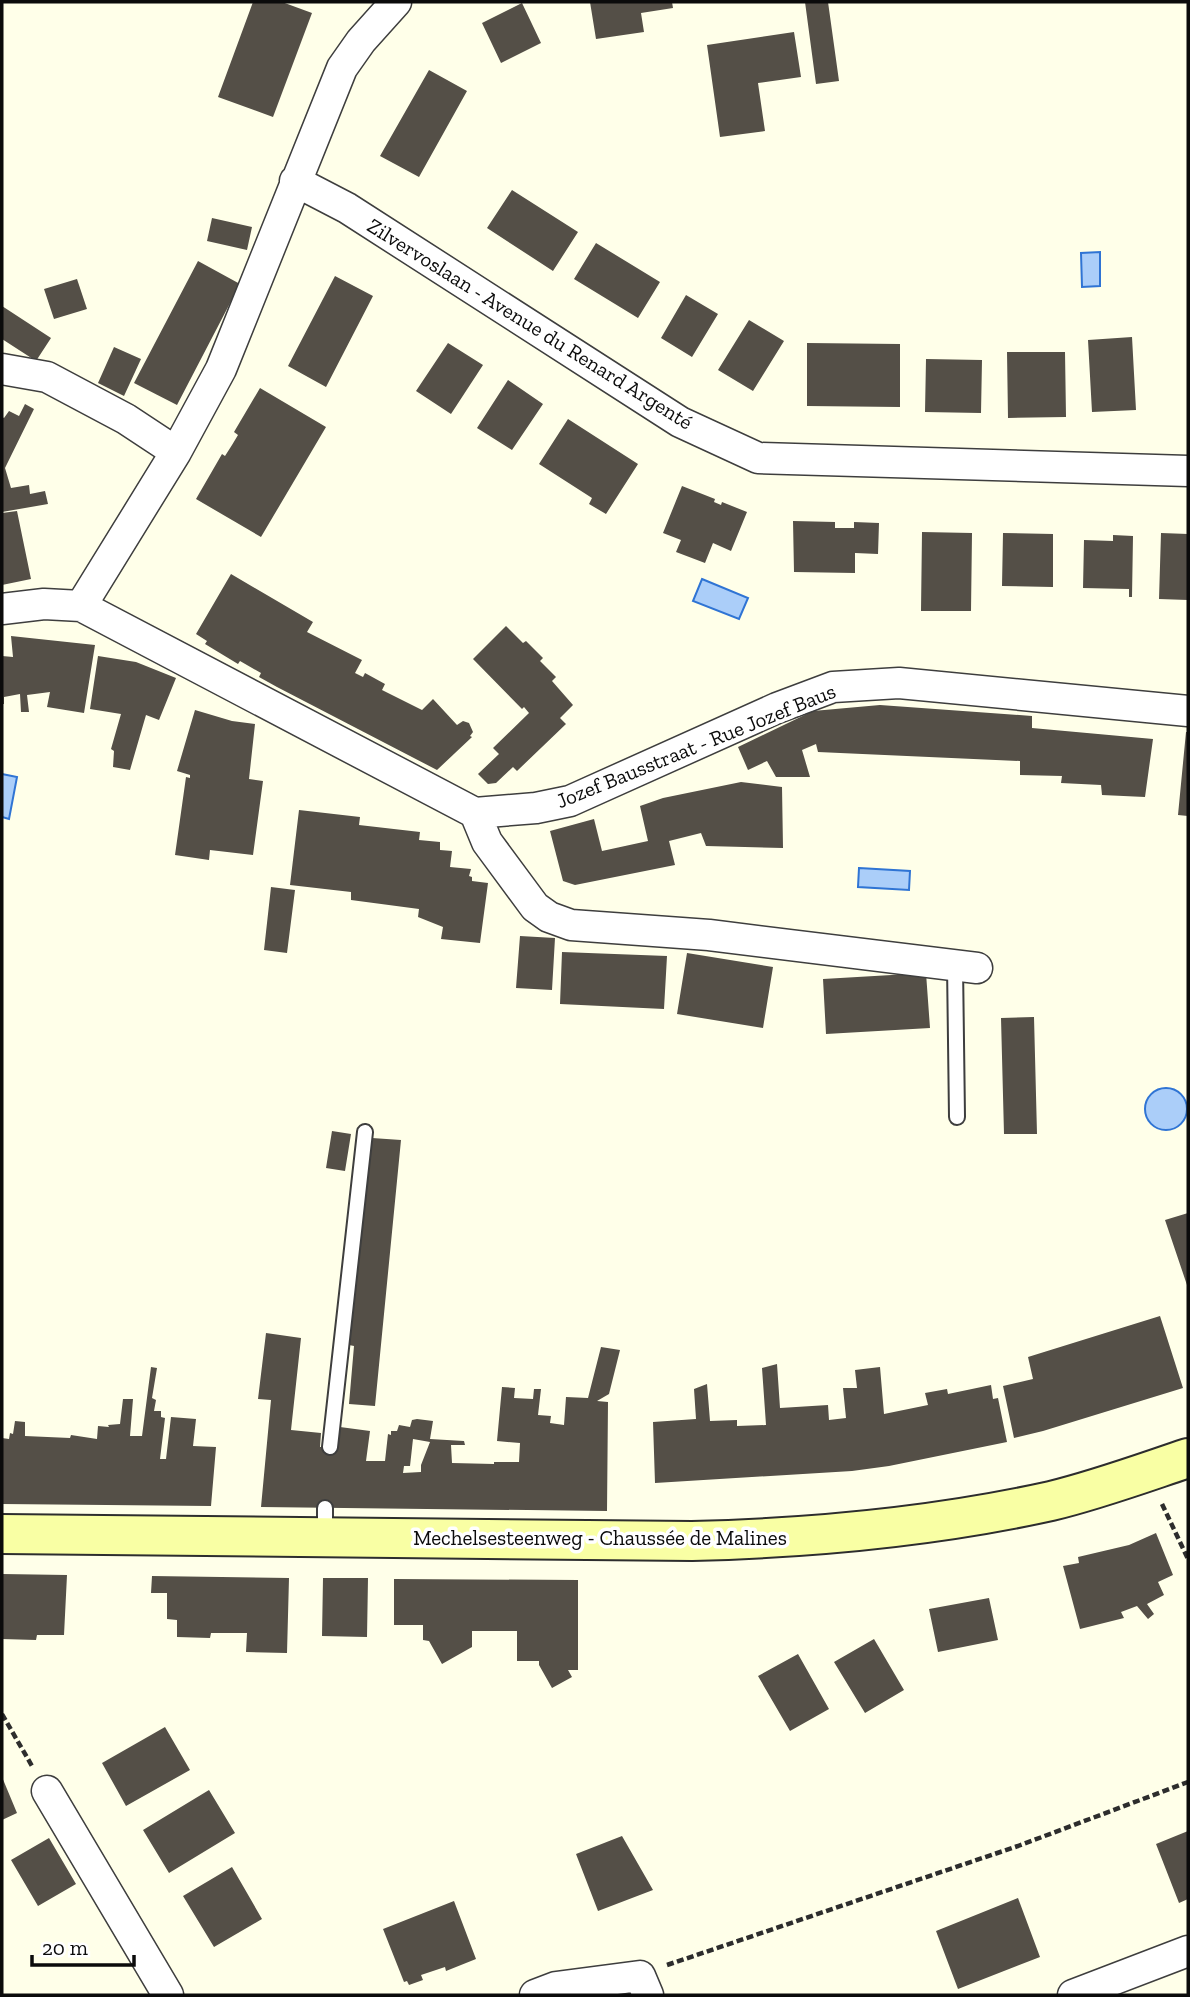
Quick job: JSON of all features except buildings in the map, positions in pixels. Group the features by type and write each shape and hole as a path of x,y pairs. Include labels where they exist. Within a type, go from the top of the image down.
{"main road":[{"name":"Mechelsesteenweg - Chaussée de Malines","path":"2,1534 325,1523 679,1541 773,1539 902,1527 970,1517 1051,1500 1188,1458"}],"street":[{"path":"81,606 176,452 221,369 342,68 361,41 396,2"},
{"name":"Zilvervoslaan - Avenue du Renard Argenté","path":"295,181 347,208 680,422 758,458 1188,471"},
{"path":"2,369 47,377 126,419 176,452"},
{"path":"2,609 44,604 81,606 475,813 487,842 535,907 549,917 571,925 709,935 966,966"},
{"name":"Jozef Bausstraat - Rue Jozef Baus","path":"475,813 536,808 570,801 777,708 833,687 898,682 1188,711"},
{"path":"47,1791 168,1995"},
{"path":"1073,1995 1188,1951"},
{"path":"536,1995 556,1987 639,1976 648,1995"}],"lane":[{"path":"957,1117 966,966"},
{"path":"330,1447 365,1132"}],"path":[{"path":"1146,1472 1188,1559"},
{"path":"2,1714 47,1791"},
{"path":"705,1951 1018,1846 1188,1782"}],"water":[{"path":"1100,252 1100,286 1082,287 1081,253"},
{"path":"702,579 748,598 739,619 693,601"},
{"path":"2,774 17,777 9,819 2,817"},
{"path":"859,868 910,871 909,890 858,887"},
{"path":"1166,1088 1181,1094 1187,1109 1181,1124 1166,1130 1151,1124 1145,1109 1151,1094"}]}
